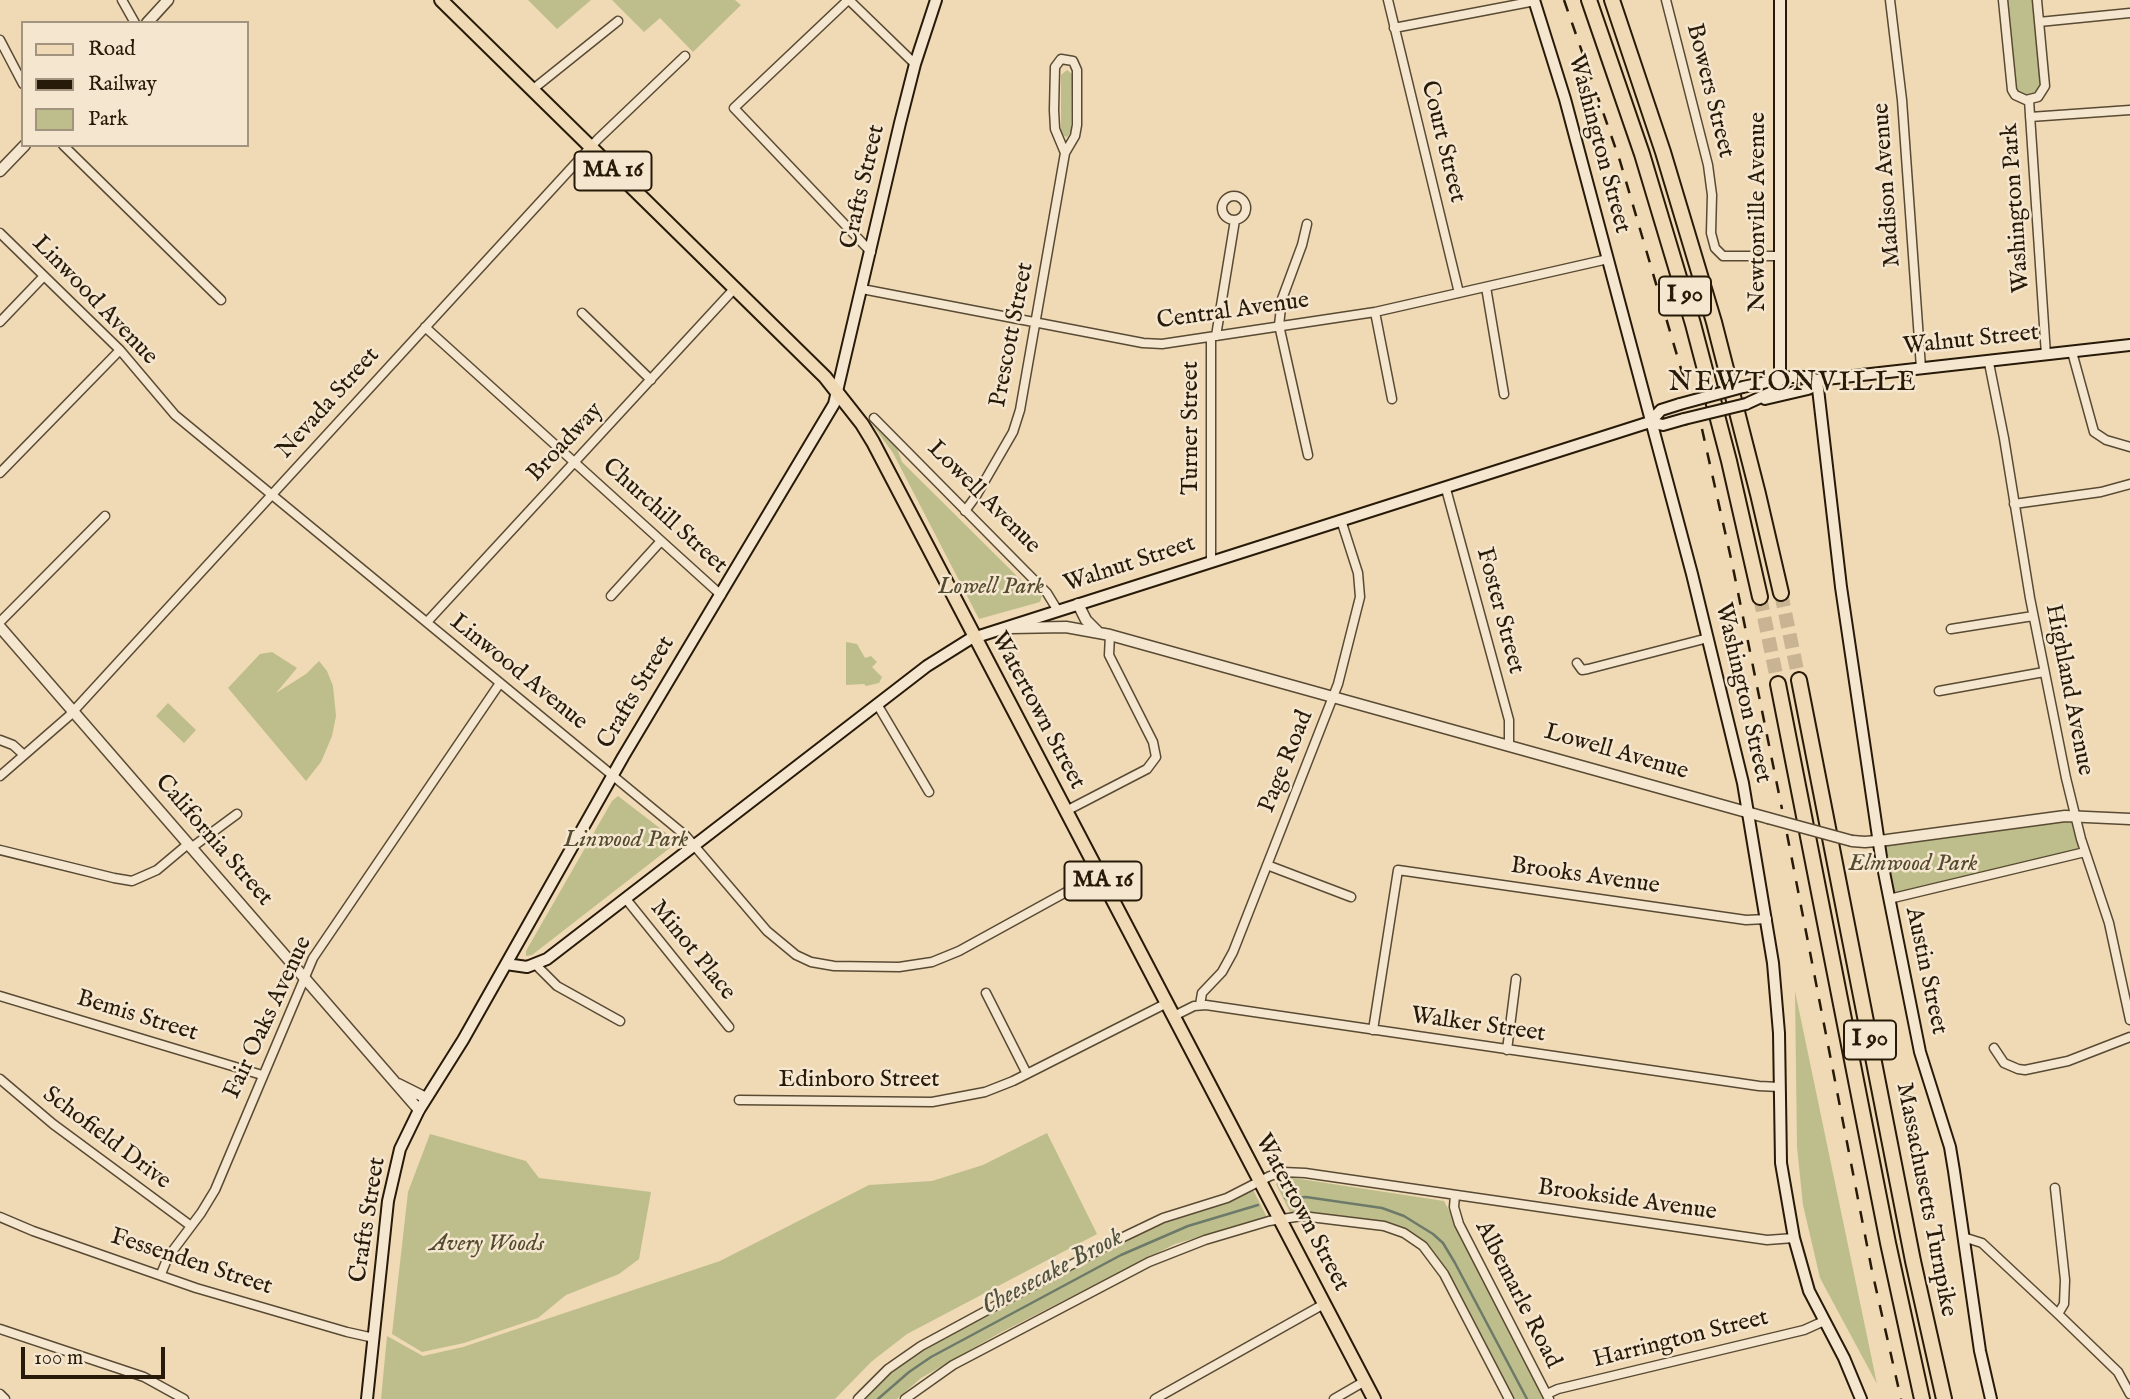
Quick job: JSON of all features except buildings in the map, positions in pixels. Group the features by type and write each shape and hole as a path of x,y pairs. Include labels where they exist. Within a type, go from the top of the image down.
{"highway":[{"name":"I 90","path":"1589,0 1638,143 1689,312 1723,438 1760,597"},
{"name":"I 90","path":"1612,0 1660,141 1707,300 1742,427 1780,593"},
{"name":"Massachusetts Turnpike","path":"1799,680 1913,1261 1944,1399"},
{"name":"Massachusetts Turnpike","path":"1778,684 1888,1244 1923,1399"}],"main road":[{"name":"Watertown Street","path":"440,0 838,391 873,442 1374,1399"},
{"name":"Crafts Street","path":"367,1399 391,1183 400,1149 419,1110 463,1040 613,776 831,409 838,391 915,64 936,0"},
{"name":"Washington Street","path":"1534,0 1565,99 1608,259 1708,638 1749,812 1777,999 1781,1163 1794,1238 1809,1291 1839,1347 1861,1399"},
{"name":"Newtonville Avenue","path":"1780,0 1780,379"},
{"name":"Walnut Street","path":"537,965 877,704 940,657 975,637 1446,489 1650,422 1661,410 1743,387 1780,379 1808,377 1817,380 1989,363 2130,345"},
{"path":"1746,404 1772,391 1780,379"},
{"name":"Walnut Street","path":"1650,422 1663,425 1801,391 1811,387 1817,380"},
{"name":"Austin Street","path":"1817,380 1841,587 1878,841 1920,1052 1950,1147 1980,1351 1991,1399"},
{"path":"506,964 524,968 537,965"}],"street":[{"path":"122,0 134,21"},
{"path":"149,21 167,0"},
{"path":"871,252 734,108 849,0 915,64"},
{"name":"Court Street","path":"1388,0 1459,293"},
{"path":"1395,27 1534,0"},
{"name":"Bowers Street","path":"1666,0 1708,165 1712,195 1711,233 1715,248 1723,256 1780,256"},
{"name":"Madison Avenue","path":"1890,0 1902,100 1921,368"},
{"name":"Washington Park","path":"2003,0 2012,90 2021,99 2029,100 2038,97 2045,86 2037,0"},
{"path":"2039,22 2130,13"},
{"path":"532,90 618,21"},
{"path":"0,40 21,80"},
{"name":"Nevada Street","path":"0,776 73,712 590,148 685,56"},
{"name":"Prescott Street","path":"965,510 976,496 1015,428 1020,410 1065,153 1075,136 1077,125 1077,70 1073,61 1062,59 1055,67 1054,110 1055,129 1065,153"},
{"name":"Washington Park","path":"2029,100 2046,355"},
{"path":"2030,117 2130,110"},
{"path":"0,171 23,147"},
{"path":"65,147 221,300"},
{"name":"Turner Street","path":"1211,561 1213,337 1235,220"},
{"path":"1307,224 1282,299 1279,325 1308,455"},
{"name":"Linwood Avenue","path":"0,233 120,350 175,415 695,846 758,922 781,945 806,960 834,967 905,966 943,958 1099,874"},
{"name":"Central Avenue","path":"862,289 1143,343 1162,344 1375,312 1608,259"},
{"path":"0,321 44,276"},
{"path":"1486,287 1504,394"},
{"name":"Broadway","path":"427,622 734,289"},
{"path":"1375,312 1392,400"},
{"path":"582,313 651,380"},
{"name":"Churchill Street","path":"425,327 721,594"},
{"path":"0,473 120,350"},
{"path":"2072,352 2094,432 2099,437 2130,447"},
{"name":"Highland Avenue","path":"1989,363 2033,616 2074,816 2109,923 2130,1020"},
{"name":"Lowell Avenue","path":"874,418 1047,593 1058,611"},
{"path":"2014,504 2101,492 2130,484"},
{"name":"Foster Street","path":"1446,489 1509,720 1509,745"},
{"path":"0,622 105,516"},
{"name":"Page Road","path":"1200,1005 1202,993 1222,972 1233,952 1334,696 1360,597 1358,573 1341,520"},
{"path":"611,596 661,541"},
{"path":"1078,604 1086,620 1099,632"},
{"path":"1951,629 2033,616"},
{"name":"California Street","path":"0,627 419,1110"},
{"name":"Lowell Avenue","path":"1003,628 1066,627 1099,632 1852,841 1878,841 2074,816 2130,819"},
{"path":"1066,811 1147,769 1156,757 1153,742 1109,655 1110,635"},
{"path":"1577,663 1582,670 1588,669 1708,638"},
{"path":"1939,691 2044,672"},
{"name":"Fair Oaks Avenue","path":"161,1274 168,1257 215,1190 316,953 500,683"},
{"path":"877,704 929,792"},
{"path":"0,740 13,745 24,755"},
{"path":"0,849 132,881 157,870 237,814"},
{"path":"1889,900 2085,852"},
{"path":"1267,864 1351,897"},
{"name":"Brooks Avenue","path":"1373,1030 1398,870 1746,920 1767,919"},
{"name":"Minot Place","path":"626,899 729,1027"},
{"path":"537,965 553,983 620,1021"},
{"path":"1507,1049 1516,979"},
{"path":"986,993 1027,1074"},
{"name":"Bemis Street","path":"0,996 262,1075"},
{"name":"Edinboro Street","path":"739,1100 939,1102 992,1090 1167,1003"},
{"path":"1174,1016 1200,1005"},
{"name":"Walker Street","path":"1200,1005 1779,1087"},
{"path":"1994,1048 2004,1063 2025,1070 2068,1060 2130,1037"},
{"name":"Schofield Drive","path":"0,1079 53,1124 191,1226"},
{"name":"California Street","path":"394,1082 426,1098"},
{"name":"Albemarle Road","path":"858,1399 901,1359 1146,1226 1179,1212 1227,1198 1278,1173 1297,1172 1455,1195 1457,1220 1548,1396"},
{"path":"2055,1188 2065,1280 2064,1304 2058,1314"},
{"name":"Brookside Avenue","path":"1455,1195 1767,1240 1794,1238"},
{"name":"Fessenden Street","path":"0,1216 33,1231 221,1296 374,1338"},
{"path":"905,1399 953,1365 1132,1270 1196,1243 1280,1219 1303,1216 1372,1223 1395,1229 1418,1243 1444,1274 1510,1399"},
{"path":"1963,1237 1982,1243 2058,1314 2118,1372 2130,1394"},
{"path":"1155,1399 1324,1304"},
{"name":"Harrington Street","path":"1548,1396 1558,1389 1808,1329 1825,1321"},
{"path":"0,1329 144,1377 184,1399"},
{"path":"1334,1399 1365,1381"},
{"path":"0,1394 5,1399"}],"green space":[{"path":"528,0 591,0 557,29"},
{"path":"612,0 735,0 741,5 693,52 660,18 644,32"},
{"path":"2003,0 2037,0 2045,80 2033,99 2015,95"},
{"path":"1067,70 1072,74 1071,132 1067,137 1061,131 1061,75"},
{"name":"Lowell Park","path":"872,424 897,448 902,462 1027,586 1042,596 1040,602 979,619 893,453"},
{"path":"846,642 857,644 865,658 871,656 877,662 872,667 882,677 879,683 866,686 846,685"},
{"path":"272,652 297,668 276,693 306,674 319,661 333,686 336,716 332,736 321,762 306,781 228,688 260,654"},
{"path":"168,703 196,730 184,743 156,716"},
{"name":"Linwood Park","path":"618,796 674,839 675,844 532,955 526,956 526,951 612,801"},
{"name":"Elmwood Park","path":"2074,815 2085,852 1889,899 1878,841"},
{"path":"1795,991 1877,1384 1820,1278 1803,1205 1797,1147"},
{"path":"1047,1133 1097,1234 907,1334 871,1362 835,1399 381,1399 387,1336 423,1356 463,1347 720,1261 869,1185 932,1181 983,1165"},
{"name":"Avery Woods","path":"430,1134 526,1161 539,1178 651,1192 639,1259 619,1274 566,1295 538,1318 464,1343 422,1352 392,1334 408,1192"},
{"path":"1287,1177 1444,1201 1550,1399 1509,1399 1430,1255 1400,1231 1292,1216 1276,1184"},
{"path":"1251,1186 1269,1221 1248,1223 1175,1244 998,1334 921,1378 897,1399 859,1399 901,1359 1146,1226"}],"waterway":[{"name":"Cheesecake Brook","path":"1285,1198 1306,1197 1382,1208 1404,1216 1433,1234 1443,1243 1455,1263 1527,1399"},
{"name":"Cheesecake Brook","path":"878,1399 931,1357 1121,1255 1188,1226 1258,1205"}],"tunnel":[{"path":"1781,593 1799,680"},
{"path":"1760,597 1778,684"}],"railway":[{"path":"1564,0 1620,161 1686,386"},
{"path":"1702,429 1782,809"},
{"path":"1787,834 1872,1271 1901,1399"}],"district":[{"name":"NEWTONVILLE","path":"1793,384"}]}
